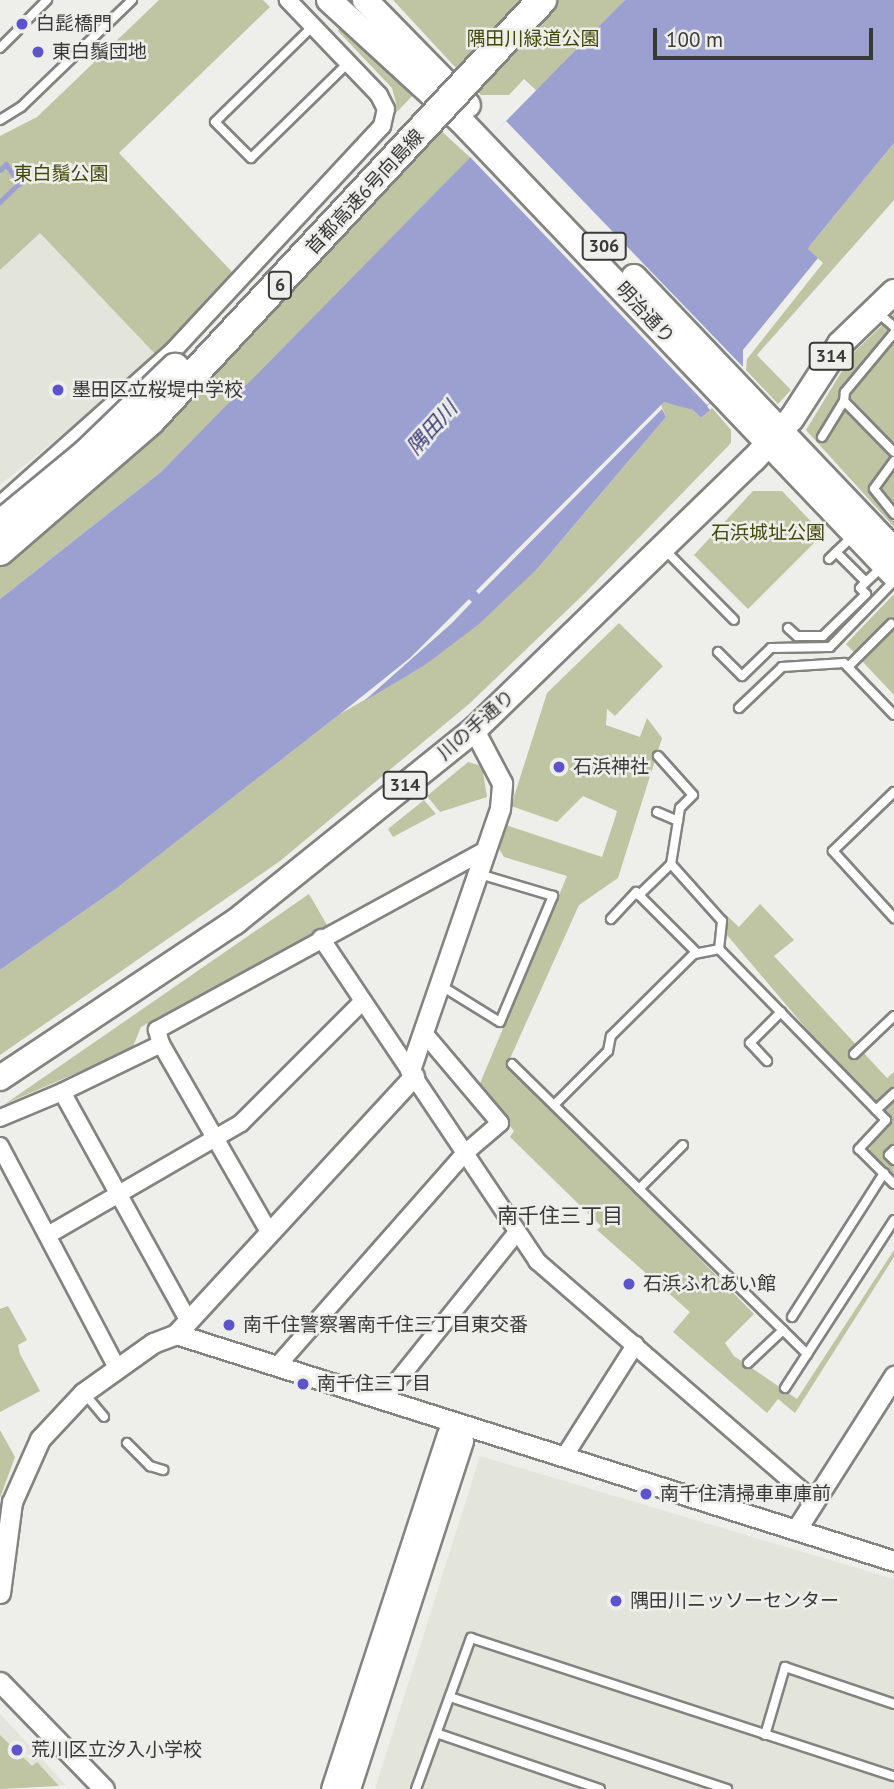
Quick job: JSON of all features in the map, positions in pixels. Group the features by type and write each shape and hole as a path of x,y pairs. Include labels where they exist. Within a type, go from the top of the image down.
{"highway":[{"name":"首都高速6号向島線","path":"0,525 86,454 204,340 519,0"},
{"name":"首都高速6号向島線","path":"0,551 151,420 542,0"}],"main road":[{"name":"明治通り","path":"328,0 468,117"},
{"name":"明治通り","path":"365,0 468,117 775,437 892,568"},
{"name":"314","path":"775,437 839,344 894,292"},
{"name":"明治通り","path":"775,437 855,534 892,568"},
{"name":"川の手通り","path":"0,1078 235,922 474,730 775,437"}],"street":[{"path":"0,505 172,352 371,141 382,126 386,109 379,95 288,0"},
{"path":"0,1593 12,1502 27,1460 55,1419 83,1393 117,1368 182,1327 412,1073 476,873 500,808 502,783 474,730"},
{"path":"269,1233 161,1044 157,1030 484,851"},
{"path":"321,938 537,1261 813,1500"},
{"path":"48,1235 241,1124 362,1002"},
{"path":"278,1365 464,1153 500,1123 424,1033"},
{"path":"0,1118 62,1092 161,1044"},
{"path":"62,1092 120,1194 182,1327 278,1365 382,1400 894,1561"},
{"path":"0,1146 117,1368"},
{"path":"382,1400 517,1232"},
{"path":"564,1457 635,1345"},
{"path":"796,1530 813,1500 888,1399 894,1376"},
{"path":"331,1789 447,1434 458,1424"},
{"path":"350,1789 463,1441 458,1424"},
{"path":"0,1682 104,1789"}],"lane":[{"path":"28,19 47,0"},
{"path":"0,120 21,107 132,0"},
{"path":"313,26 215,121 251,158 348,63"},
{"path":"0,48 18,30"},
{"path":"875,310 894,327"},
{"path":"822,437 844,401 845,392 869,359 894,333"},
{"path":"844,401 894,452"},
{"path":"894,461 874,489 894,514"},
{"path":"829,559 855,534"},
{"path":"663,547 734,620"},
{"path":"836,552 866,582"},
{"path":"788,628 797,636 823,636 866,593 860,588 866,582 892,568"},
{"path":"718,652 742,676 771,648 830,647 892,568"},
{"path":"848,667 891,624"},
{"path":"739,708 782,667 844,663 894,715"},
{"path":"639,895 671,864 680,808 693,795 658,756"},
{"path":"894,792 833,850 894,918"},
{"path":"657,812 678,821"},
{"path":"671,864 722,921 719,949"},
{"path":"440,984 500,1022 553,896 476,873"},
{"path":"611,919 636,892 697,953"},
{"path":"554,1105 608,1051 611,1036 697,953 719,949"},
{"path":"719,949 886,1120 859,1149 894,1184"},
{"path":"767,1061 750,1043 781,1012"},
{"path":"855,1054 894,1016"},
{"path":"512,1064 807,1354"},
{"path":"876,1110 894,1093"},
{"path":"639,1189 683,1144"},
{"path":"894,1150 889,1155 894,1160"},
{"path":"792,1317 884,1173"},
{"path":"785,1388 894,1220"},
{"path":"748,1363 783,1330"},
{"path":"83,1393 104,1417"},
{"path":"127,1443 149,1466 163,1470"},
{"path":"416,1789 439,1734 471,1638 894,1776"},
{"path":"765,1735 785,1667 894,1704"},
{"path":"450,1697 727,1789"},
{"path":"439,1734 600,1789"}],"shaded area":[{"name":"墨田区立桜堤中学校","path":"40,232 158,357 0,485 0,270"},
{"path":"480,1456 894,1579 894,1789 375,1789"},
{"name":"荒川区立汐入小学校","path":"0,1714 66,1785 0,1789"}],"green space":[{"name":"東白鬚公園","path":"159,0 263,0 270,7 119,153 235,275 158,357 40,233 0,270 0,136 37,117"},
{"name":"隅田川緑道公園","path":"393,0 625,0 539,93 524,79 509,95 481,95"},
{"path":"340,26 373,60 417,91 393,116 390,117 396,103 392,88 338,31"},
{"path":"427,118 473,160 161,472 0,599 0,536 115,443"},
{"path":"894,143 894,200 757,355 791,390 778,404 746,370 747,359 823,263 808,249 812,243"},
{"path":"894,314 894,527 806,430 853,353"},
{"path":"664,401 693,410 701,418 712,408 731,430 731,443 586,592 469,704 280,861 0,1055 0,970 117,888 340,714 425,665 538,568 666,417 661,405"},
{"name":"石浜城址公園","path":"753,491 782,491 823,534 748,609 694,555"},
{"path":"894,596 894,695 846,644"},
{"path":"619,623 663,666 615,716 607,709 606,725 640,737 647,718 662,738 618,878 579,905 508,1063 754,1314 725,1343 734,1356 797,1399 894,1250 894,1257 795,1413 778,1399 767,1413 673,1332 690,1312 597,1230 601,1226 510,1137 514,1131 478,1088 567,876 504,857 498,847 506,825 602,857 615,818 617,811 583,796 557,822 511,806 547,693"},
{"path":"468,762 482,766 487,797 440,812 427,796"},
{"path":"424,800 436,814 393,837 388,829"},
{"path":"309,894 327,925 141,1027 132,1049 5,1104"},
{"path":"760,904 794,940 774,956 887,1078 894,1072 894,1176 868,1151 887,1124 716,922 725,914 739,927"},
{"path":"8,1306 27,1340 18,1345 20,1354 40,1391 0,1412 0,1309"},
{"path":"0,1430 15,1457 0,1498"},
{"name":"荒川区立汐入小学校","path":"0,1735 32,1766 37,1762 59,1786 0,1789"}],"water":[{"name":"隅田川","path":"625,0 894,0 894,143 812,243 808,249 818,258 743,350 743,371 707,406 710,410 701,418 693,410 664,402 476,591 479,594 662,409 666,417 538,568 479,624 425,665 363,702 452,623 472,602 469,599 410,658 340,714 117,888 0,970 0,599 161,472"}],"pier":[{"path":"506,121 745,369 707,405 470,157"}],"waterway":[{"path":"0,170 6,164 20,183 0,202"}],"place":[{"name":"白髭橋門","path":"22,24"},
{"name":"東白鬚団地","path":"38,52"},
{"name":"墨田区立桜堤中学校","path":"58,390"},
{"name":"石浜神社","path":"559,767"},
{"name":"石浜ふれあい館","path":"629,1284"},
{"name":"南千住警察署南千住三丁目東交番","path":"229,1325"},
{"name":"南千住三丁目","path":"303,1384"},
{"name":"南千住清掃車車庫前","path":"646,1494"},
{"name":"隅田川ニッソーセンター","path":"616,1601"},
{"name":"荒川区立汐入小学校","path":"17,1750"}],"district":[{"name":"南千住三丁目","path":"560,1216"}]}
